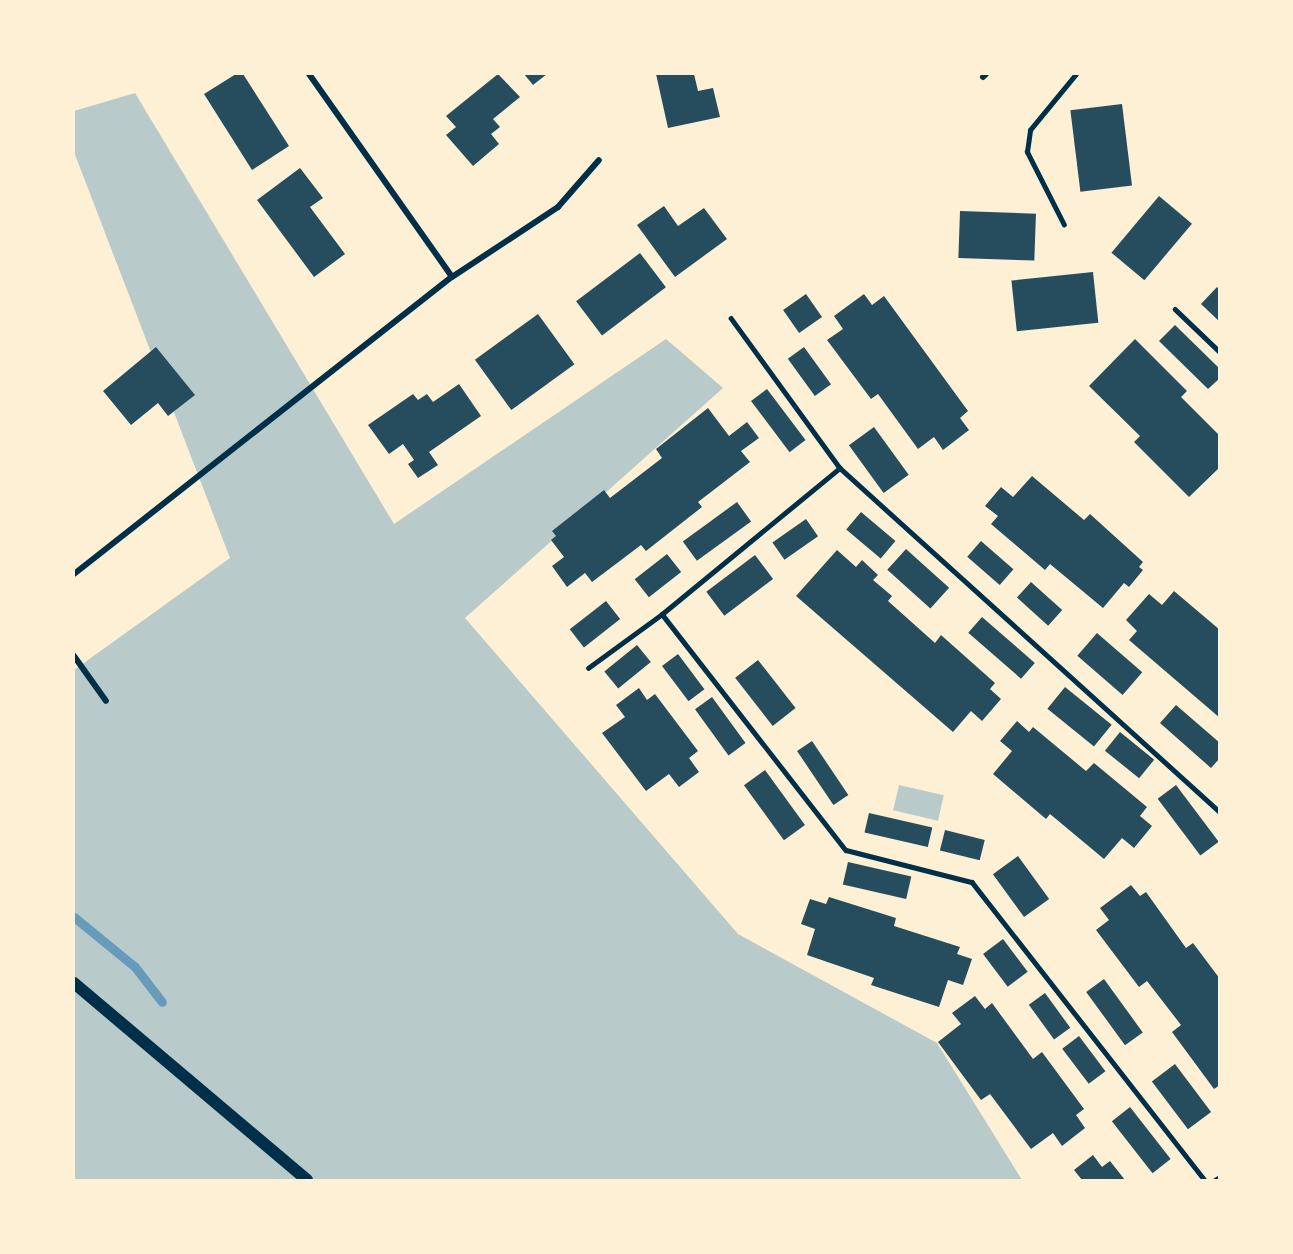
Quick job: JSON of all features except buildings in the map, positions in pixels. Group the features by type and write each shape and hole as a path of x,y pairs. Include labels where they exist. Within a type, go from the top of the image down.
{"main road":[{"path":"74,983 307,1180"}],"street":[{"path":"309,74 452,277"},
{"path":"74,574 452,277 558,207 598,160"},
{"path":"74,657 106,701"}],"lane":[{"path":"1064,225 1027,152 1030,130 1076,74"},
{"path":"1175,309 1220,352"},
{"path":"731,318 840,468 1220,812"},
{"path":"588,668 662,614 840,468"},
{"path":"662,614 846,850 972,882 1205,1180"},
{"path":"1215,1180 1220,1177"}],"shaded area":[{"path":"135,93 394,524 666,339 723,388 465,618 738,934 937,1043 1022,1180 74,1180 74,670 230,558 74,152 74,111"},
{"path":"899,785 944,795 938,821 893,810"}],"waterway":[{"path":"74,917 135,967 162,1002"}]}
